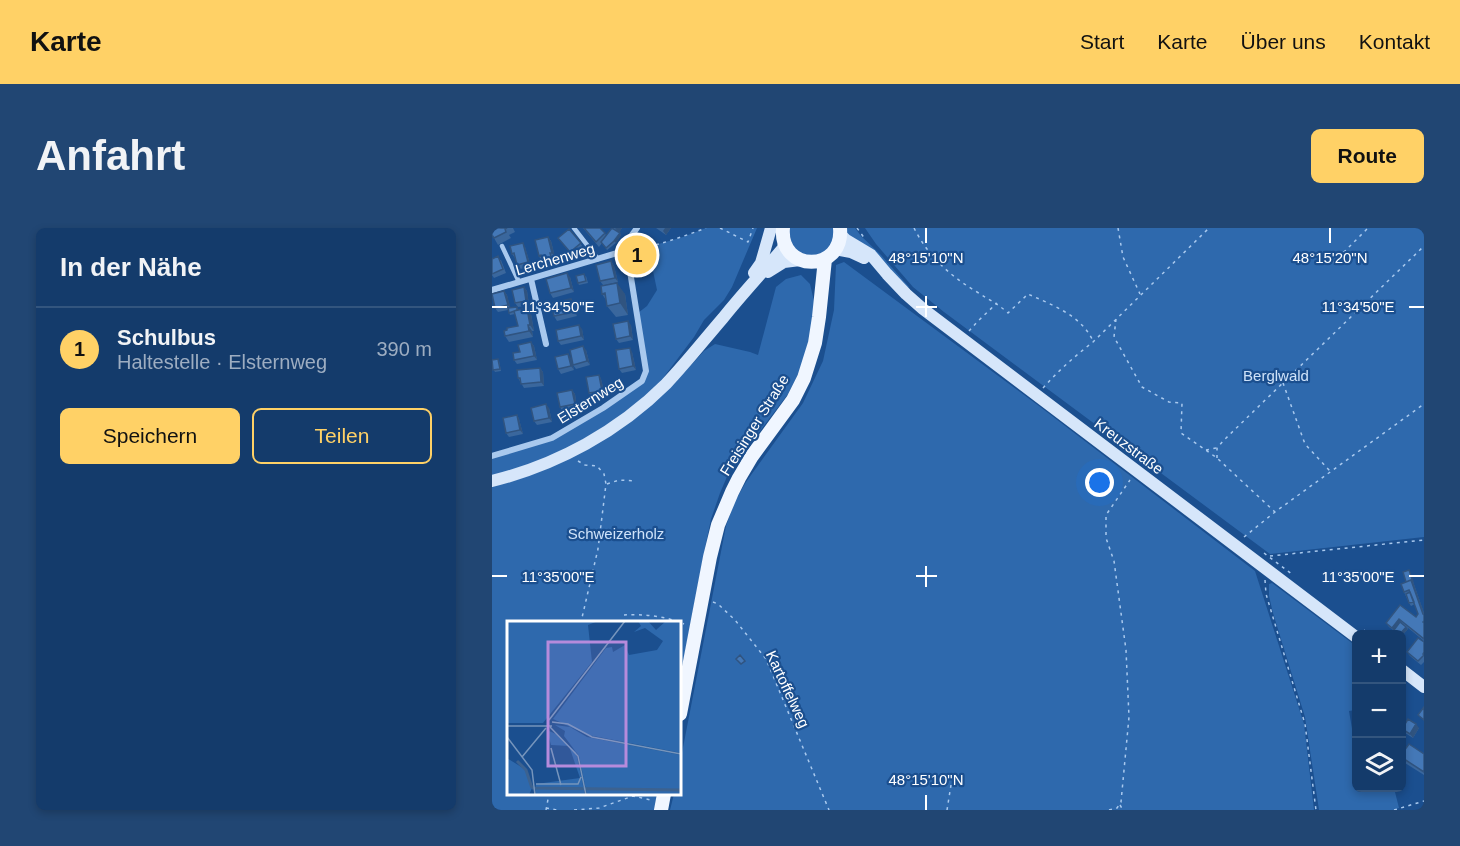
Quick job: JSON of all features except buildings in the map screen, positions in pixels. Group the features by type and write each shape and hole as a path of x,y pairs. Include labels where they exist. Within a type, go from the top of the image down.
{"main road":[{"path":"730,309 761,263 771,228"},
{"path":"492,481 518,474 568,453 598,437 625,419 665,385 783,248 783,228"},
{"name":"Freisinger Straße","path":"681,709 718,525 732,492 752,456 793,400 804,378 815,343 821,292 830,254 839,242 840,231"},
{"name":"Kreuzstraße","path":"840,231 846,240 871,255 886,274 923,309 1352,633"},
{"path":"784,244 791,253 813,267 821,292"},
{"name":"Kreuzstraße","path":"830,254 843,250 862,257 886,274"},
{"path":"759,277 784,262 805,261 830,254"},
{"path":"1406,674 1424,687"}],"street":[{"path":"624,251 637,228"},
{"name":"Lerchenweg","path":"492,290 624,251"},
{"name":"Elsternweg","path":"492,456 552,438 603,408 642,381 646,372 631,275 624,251"},
{"path":"531,279 546,344"}],"lane":[{"path":"574,228 598,260"},
{"path":"502,246 519,282"}],"path":[{"path":"624,251 648,247 706,228"},
{"path":"720,228 748,242 753,228"},
{"path":"914,228 921,241 941,266 962,283 997,303 1008,313 1028,294 1060,308 1079,321 1093,342"},
{"path":"1118,228 1123,257 1141,294"},
{"path":"1039,397 1060,370 1093,342 1209,228"},
{"path":"1333,263 1368,228"},
{"path":"1205,450 1217,448 1424,246"},
{"path":"969,332 997,303"},
{"path":"1116,319 1114,337 1142,387 1169,402 1182,404 1181,434 1217,458 1275,512"},
{"path":"1283,383 1305,444 1331,472"},
{"path":"1242,539 1275,512 1424,404"},
{"path":"1217,448 1217,458"},
{"path":"580,463 597,466 604,474 606,484 598,549 580,621"},
{"path":"1109,810 1117,808 1121,802 1130,717 1126,650 1114,561 1106,538 1106,515 1136,470"},
{"path":"606,484 619,480 635,481"},
{"path":"1316,810 1305,724 1266,594 1265,582 1269,556 1424,540"},
{"name":"Kartoffelweg","path":"702,596 718,604 735,620 766,659 829,810"},
{"path":"624,615 641,614 678,621"},
{"path":"681,622 697,625"},
{"path":"947,810 951,785"},
{"path":"574,810 599,808 633,796 650,799 661,809"},
{"path":"1394,810 1424,801"},
{"path":"1119,805 1123,810"},
{"path":"546,809 557,810"}],"green space":[{"path":"706,228 757,228 732,287 724,300 704,320 660,382 623,415 567,449 518,470 492,477 492,456 552,438 642,381 646,371 638,313 647,306 657,290 648,247"},
{"path":"790,228 833,228 834,238 830,247 824,252 808,255 794,247 790,239"},
{"path":"845,228 855,228 909,287 847,234"},
{"name":"Berglwald","path":"865,228 1424,228 1424,537 1270,554 944,312 913,287"},
{"path":"844,262 1039,406 1255,571 1304,724 1314,810 670,810 674,795 681,795 681,758 726,526 734,503 746,482 803,403 823,361 834,310 836,265"},
{"name":"Schweizerholz","path":"801,275 810,284 814,301 813,326 807,356 788,394 729,472 720,493 711,519 681,673 681,621 507,621 507,795 657,795 654,810 492,810 492,485 519,478 670,388 704,351 715,344 758,355 776,287 786,279"},
{"path":"1272,583 1352,643 1352,711 1349,711 1352,729 1352,792 1395,792 1399,808 1393,810 1319,810 1305,717 1273,613 1269,584"}],"place":[{"name":"Schulbus","path":"637,255"}]}
